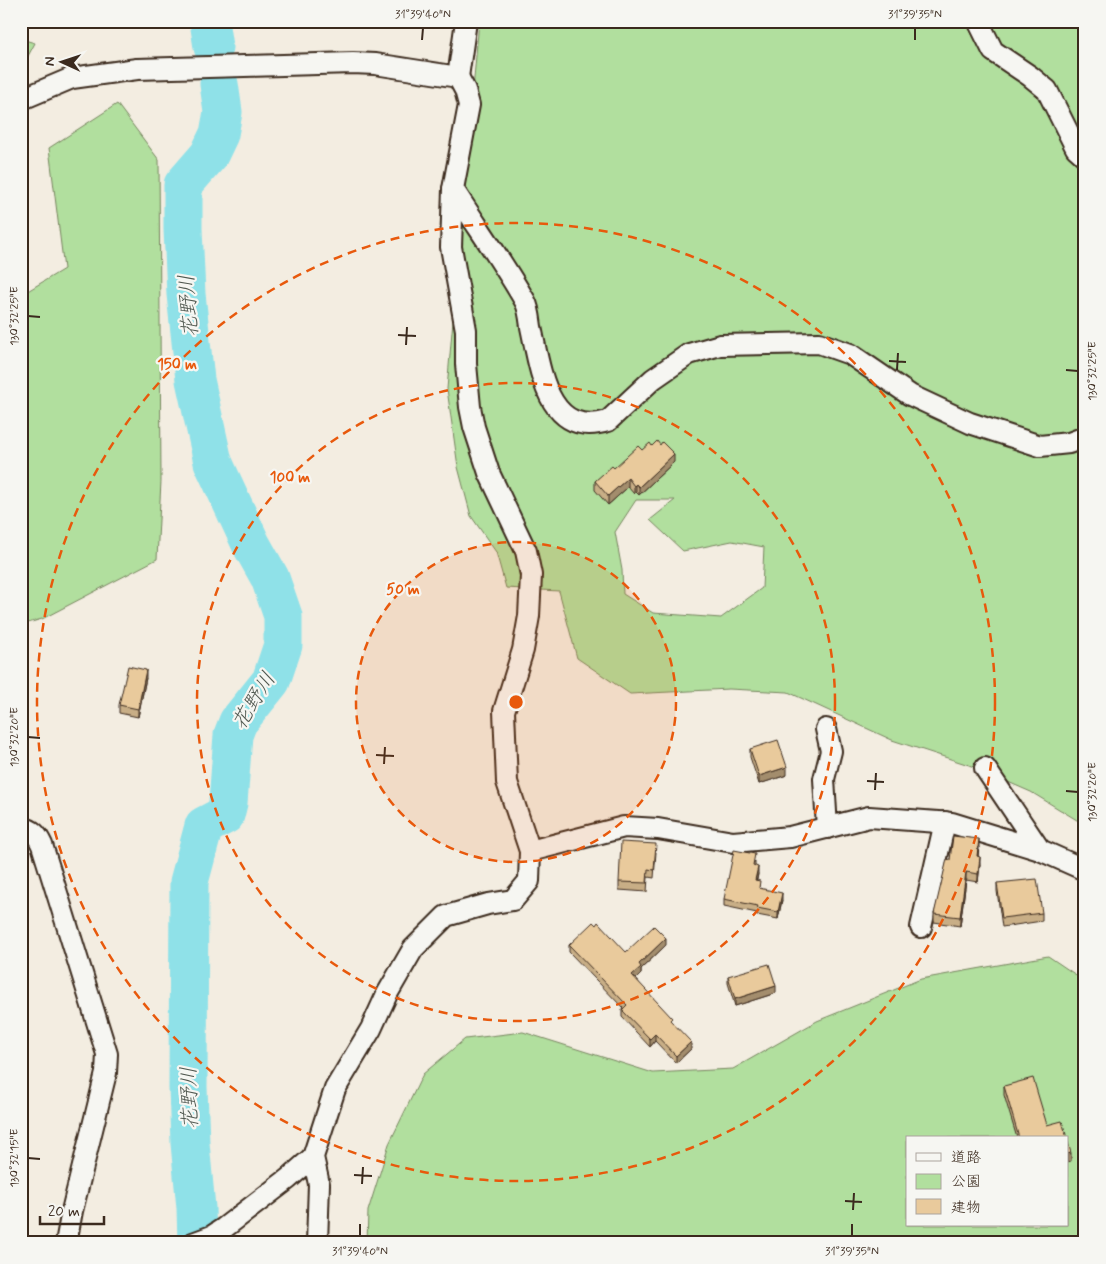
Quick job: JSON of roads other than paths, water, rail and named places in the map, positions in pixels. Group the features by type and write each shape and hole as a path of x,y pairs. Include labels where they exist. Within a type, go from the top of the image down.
{"street":[{"path":"317,1243 319,1184 313,1158 335,1089 371,1029 387,994 413,949 446,916 488,904 513,900 528,881 530,851 507,782 504,711 523,650 529,616 531,575 526,551 489,473 474,427 466,364 466,330 451,247 453,189 469,105 465,90 458,78 466,21"},
{"path":"978,21 993,51 1047,90 1076,148 1085,156"},
{"path":"21,98 72,78 137,69 353,63 375,64 458,78"},
{"path":"453,189 526,303 540,370 550,397 557,409 567,417 580,422 599,423 608,421 653,379 689,354 720,345 819,343 850,354 910,395 970,423 1040,446 1068,443 1085,437"},
{"path":"826,729 830,752 824,779 827,828"},
{"path":"984,768 1040,850"},
{"path":"530,851 624,827 658,829 733,842 790,837 869,817 945,822 1040,850 1085,870"},
{"path":"920,927 945,822"},
{"path":"21,827 32,830 42,845 107,1054 106,1073 66,1243"},
{"path":"193,1243 212,1236 313,1158"}],"waterway":[{"name":"花野川","path":"209,21 213,47"},
{"name":"花野川","path":"197,1243 188,1087 189,882 204,826 225,815 228,803 233,735 238,722 271,681 283,645 283,616 270,578 251,544 213,462 195,380 186,294 183,185 209,155 219,134 223,112 219,84"}]}
